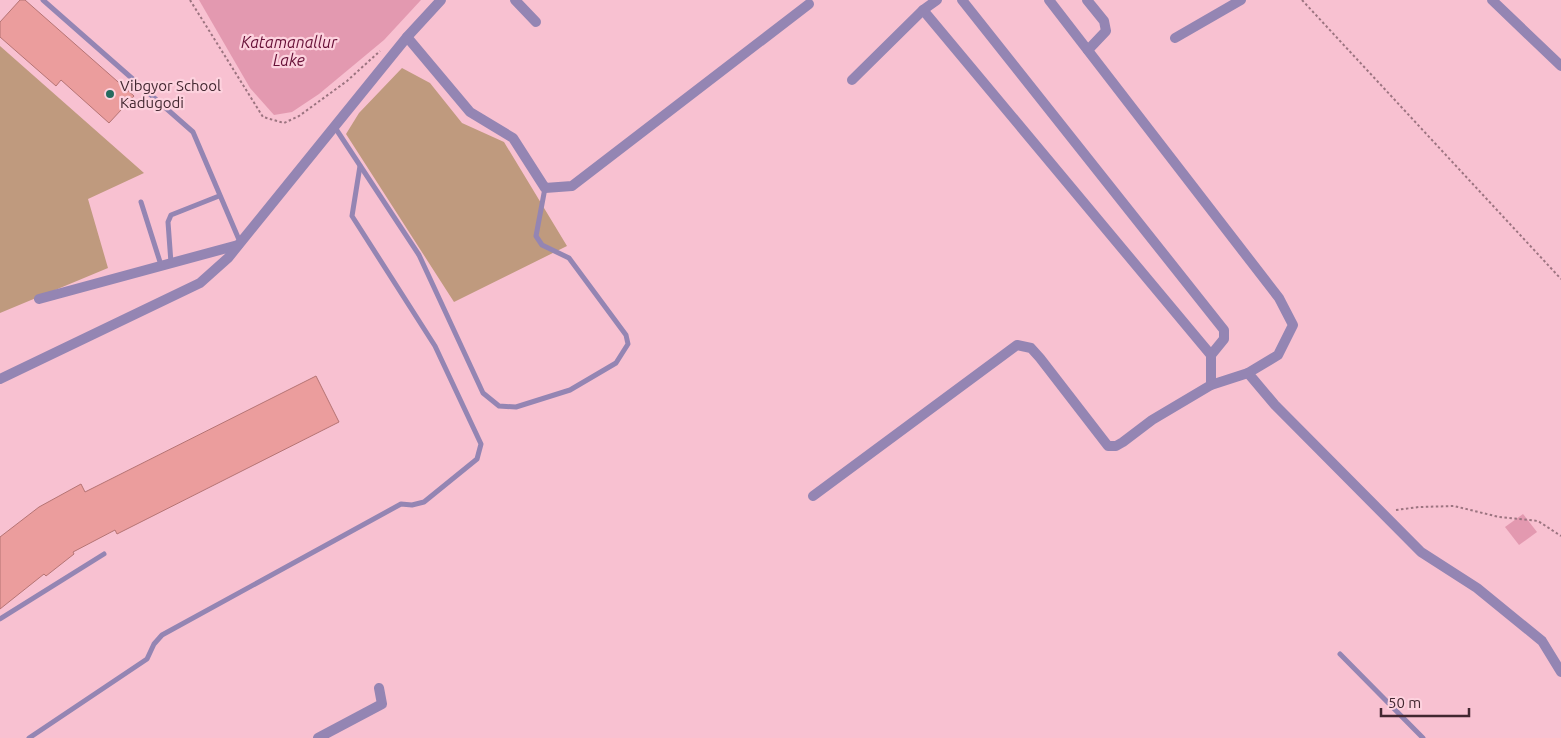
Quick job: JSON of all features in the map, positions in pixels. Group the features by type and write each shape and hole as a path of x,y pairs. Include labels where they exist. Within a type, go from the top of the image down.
{"street":[{"path":"0,379 200,283 228,258 406,37 442,0"},
{"path":"515,0 536,22"},
{"path":"852,80 923,10 937,0"},
{"path":"962,0 1224,330 1224,339 1211,355 1211,385"},
{"path":"813,496 1017,345 1031,348 1108,446 1116,446 1156,417 1211,385 1248,373 1278,355 1293,325 1279,298 1049,0"},
{"path":"1087,0 1104,21 1106,30 1088,50"},
{"path":"1175,38 1240,0"},
{"path":"1492,0 1561,66"},
{"path":"406,37 470,112 513,138 545,188 572,186 809,4"},
{"path":"923,10 1211,355"},
{"path":"39,299 239,244"},
{"path":"1248,373 1275,405 1421,552 1477,588 1542,641 1561,672"},
{"path":"318,738 382,704 379,688"}],"lane":[{"path":"43,0 193,132 239,244"},
{"path":"334,126 419,256 483,393 499,406 516,407 570,390 616,363 628,344 626,335 569,258 542,245 536,236 545,188"},
{"path":"29,738 148,659 154,644 162,635 400,504 412,506 424,502 477,459 481,444 435,346 352,216 360,166"},
{"path":"166,265 168,222 171,215 219,196"},
{"path":"141,202 166,265"},
{"path":"0,619 104,554"},
{"path":"1340,654 1423,738"}],"path":[{"path":"190,0 263,117 273,122 284,124 299,116 347,81 381,50"},
{"path":"1302,0 1561,279"},
{"path":"1376,507 1398,511 1419,507 1454,506 1499,517 1538,521 1561,536"}],"shaded area":[{"path":"0,46 144,173 88,199 108,268 0,313"},
{"path":"402,68 430,83 462,123 504,142 567,246 454,302 346,134 359,113"}],"water":[{"name":"Katamanallur Lake","path":"199,0 421,0 384,40 319,94 292,112 274,115 250,88"},
{"path":"1523,514 1537,532 1519,545 1505,527"}],"building":[{"path":"20,0 25,0 134,96 109,123 61,80 56,86 0,37 0,22"},
{"path":"316,376 339,422 117,534 115,530 73,552 74,554 46,576 44,574 0,609 0,537 39,507 81,484 85,492"}],"place":[{"name":"Vibgyor School Kadugodi","path":"110,94"}]}
